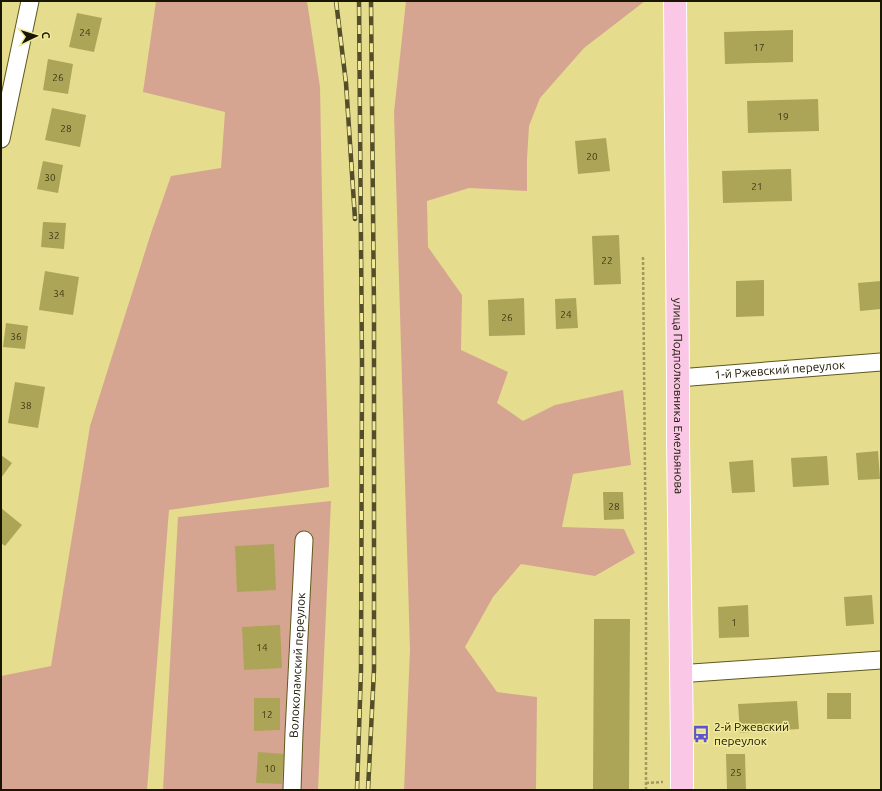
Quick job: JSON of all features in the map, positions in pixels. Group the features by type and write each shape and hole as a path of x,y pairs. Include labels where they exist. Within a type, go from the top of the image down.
{"main road":[{"name":"улица Подполковника Емельянова","path":"675,1 682,790"}],"street":[{"path":"1,139 30,1"},
{"name":"1-й Ржевский переулок","path":"678,378 881,362"},
{"name":"Волоколамский переулок","path":"292,790 304,540"},
{"path":"680,672 692,673 881,660"}],"path":[{"path":"643,257 646,790"}],"shaded area":[{"path":"156,1 307,1 320,87 329,487 169,510 147,790 1,790 1,676 51,666 90,426 151,233 171,176 221,168 225,112 143,92"},
{"path":"406,1 645,1 584,48 540,98 529,126 527,191 469,188 427,201 428,247 462,295 461,350 508,372 497,403 523,421 555,405 623,390 631,465 573,474 562,527 624,529 635,553 595,576 521,564 493,597 465,647 497,692 537,697 536,790 404,790 410,650 394,112"},
{"path":"331,501 318,790 163,790 178,517"}],"building":[{"path":"77,13 102,18 94,52 69,47"},
{"path":"793,30 793,62 725,64 724,32"},
{"path":"48,59 73,64 68,94 43,90"},
{"path":"818,99 819,131 748,133 747,101"},
{"path":"52,108 86,115 80,147 45,140"},
{"path":"606,138 610,171 578,174 575,141"},
{"path":"43,161 63,165 58,193 37,189"},
{"path":"791,169 792,201 723,203 722,171"},
{"path":"43,222 66,223 64,249 41,247"},
{"path":"619,235 621,284 594,285 592,236"},
{"path":"45,271 79,277 73,315 39,310"},
{"path":"764,280 764,316 736,317 736,281"},
{"path":"881,281 881,309 860,311 858,283"},
{"path":"524,298 525,335 489,336 488,300"},
{"path":"576,298 578,328 556,329 555,299"},
{"path":"6,323 28,326 25,349 3,347"},
{"path":"15,382 45,387 38,428 8,423"},
{"path":"878,451 880,479 858,480 856,453"},
{"path":"1,455 12,463 1,478"},
{"path":"827,456 829,485 793,487 791,458"},
{"path":"753,460 755,492 732,493 729,462"},
{"path":"603,492 623,492 624,519 604,520"},
{"path":"1,508 22,525 5,546 1,543"},
{"path":"274,544 276,590 237,592 235,546"},
{"path":"872,595 874,624 846,626 844,597"},
{"path":"748,605 749,637 719,638 718,607"},
{"path":"594,619 630,619 629,790 593,790"},
{"path":"280,625 282,668 244,670 242,627"},
{"path":"827,693 851,693 851,719 827,719"},
{"path":"254,698 280,698 280,730 254,731"},
{"path":"797,701 799,729 740,733 738,704"},
{"path":"258,752 284,754 282,784 256,783"},
{"path":"726,754 745,754 746,790 727,790"}],"railway":[{"path":"336,1 346,83 355,219"},
{"path":"357,790 361,670 362,364 359,1"},
{"path":"368,790 374,670 374,310 371,1"}],"place":[{"name":"2-й Ржевский переулок","path":"701,734"}]}
